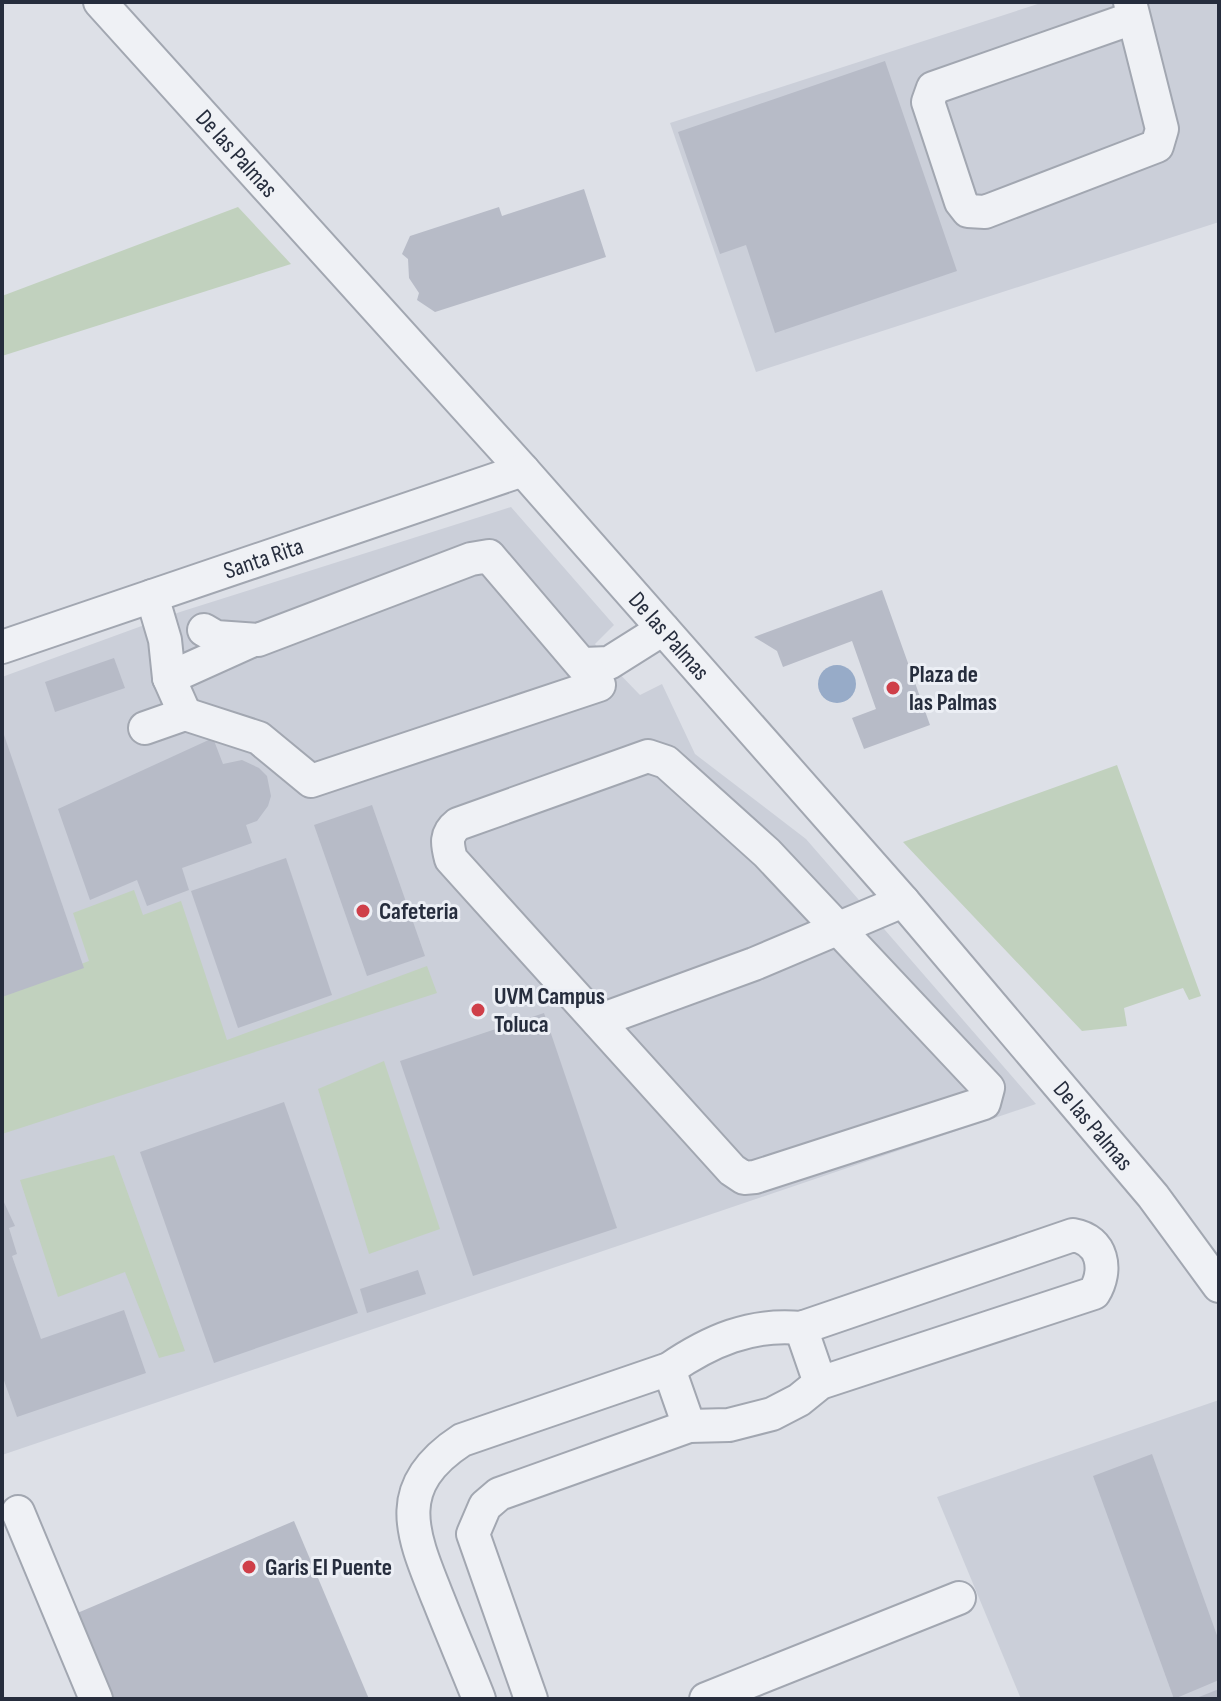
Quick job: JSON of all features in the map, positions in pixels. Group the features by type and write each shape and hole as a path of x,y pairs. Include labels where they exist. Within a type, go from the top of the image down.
{"street":[{"name":"De las Palmas","path":"100,2 523,470 903,901 1153,1196 1219,1286"},
{"path":"1131,10 1162,138 1150,151 976,214 961,202 928,102 933,88 1131,10"},
{"name":"Santa Rita","path":"2,647 523,470"},
{"path":"145,728 185,714 259,738 311,781 597,688 598,680 489,556 471,559 251,641 169,678"},
{"path":"152,596 165,640 169,678 185,714"},
{"path":"584,664 609,663 663,629"},
{"path":"204,630 216,637 251,641"},
{"path":"648,756 658,756 767,853 839,929 988,1088 984,1103 744,1178 732,1170 451,859 448,836 458,824 648,756"},
{"path":"598,1021 839,929 903,901"},
{"path":"479,1699 423,1561 412,1524 418,1487 435,1458 462,1440 669,1369 694,1351 756,1327 801,1328 1073,1235 1090,1241 1101,1258 1104,1271 1094,1293 820,1383 799,1400 772,1414 729,1425 689,1426 499,1494 485,1506 473,1534 475,1547 531,1699"},
{"path":"801,1328 820,1383"},
{"path":"669,1369 689,1426"},
{"path":"18,1512 96,1699"},
{"path":"706,1699 959,1598"}],"shaded area":[{"path":"1044,2 1219,2 1219,222 756,372 670,123"},
{"name":"UVM Campus Toluca","path":"511,507 614,625 595,644 609,663 640,695 662,684 695,754 806,839 1036,1104 2,1455 2,677 180,612"},
{"path":"1219,1400 1219,1699 1021,1699 937,1497"}],"green space":[{"path":"238,207 291,264 2,356 2,296"},
{"path":"1117,765 1201,996 1189,1000 1183,988 1124,1008 1127,1026 1082,1031 903,842"},
{"path":"134,890 143,915 181,901 227,1040 427,966 437,993 2,1134 2,994 89,961 73,913"},
{"path":"384,1061 440,1229 369,1254 318,1089"},
{"path":"114,1155 185,1351 159,1358 125,1272 58,1297 20,1180"}],"water":[{"path":"837,665 850,671 856,684 850,697 837,703 824,697 818,684 824,671"}],"building":[{"path":"885,61 957,271 775,333 746,245 720,254 678,132"},
{"path":"584,189 606,257 435,312 417,300 419,293 409,278 408,259 402,254 410,236 499,207 502,216"},
{"name":"Plaza de las Palmas","path":"882,590 930,725 864,749 852,718 876,709 852,641 783,667 777,651 754,637"},
{"path":"114,658 125,688 55,712 45,682"},
{"path":"2,729 84,968 2,997"},
{"path":"213,738 223,764 242,760 259,768 267,776 271,796 268,806 257,821 246,825 252,843 182,868 189,890 147,906 137,880 90,900 58,809"},
{"path":"372,805 425,956 367,976 314,825"},
{"path":"286,858 332,995 238,1028 191,891"},
{"path":"544,1013 617,1228 473,1276 400,1061"},
{"path":"284,1102 358,1313 214,1363 140,1152"},
{"path":"2,1198 15,1226 9,1228 17,1254 12,1256 41,1339 124,1310 146,1373 17,1417 2,1375"},
{"path":"418,1270 426,1294 367,1313 360,1289"},
{"path":"1152,1454 1219,1641 1219,1680 1174,1699 1093,1476"},
{"name":"Garis El Puente","path":"294,1521 369,1699 110,1699 75,1614"},
{"path":"1219,1689 1219,1699 1194,1699"}],"place":[{"name":"Plaza de las Palmas","path":"893,688"},
{"name":"Cafeteria","path":"363,911"},
{"name":"UVM Campus Toluca","path":"478,1010"},
{"name":"Garis El Puente","path":"249,1567"}]}
